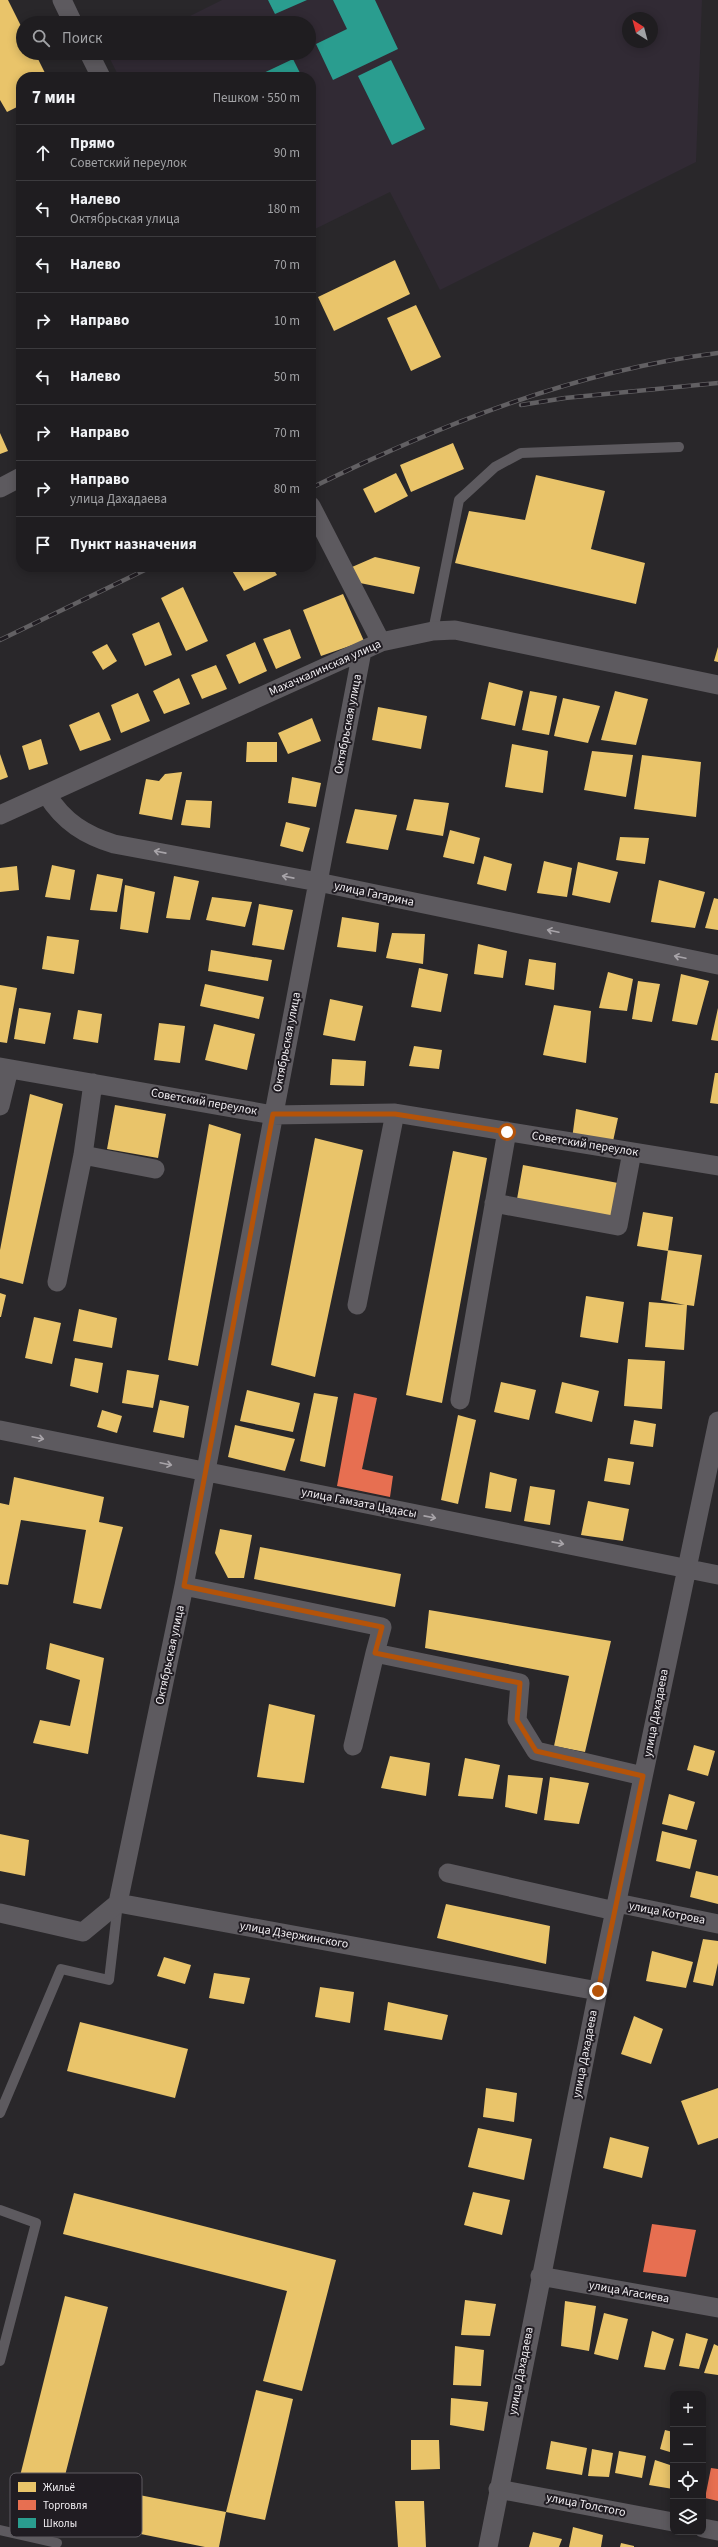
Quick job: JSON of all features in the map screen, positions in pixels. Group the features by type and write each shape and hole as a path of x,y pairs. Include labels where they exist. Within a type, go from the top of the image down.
{"street":[{"path":"62,0 70,16"},
{"path":"92,60 98,72"},
{"path":"0,488 16,480"},
{"path":"316,516 381,642"},
{"name":"Махачкалинская улица","path":"0,815 47,795 381,642 433,631 456,630 718,685"},
{"name":"Октябрьская улица","path":"118,1903 184,1586 204,1472 362,651"},
{"name":"улица Гагарина","path":"47,795 54,807 72,825 96,838 318,882 718,965"},
{"path":"0,1106 4,1068"},
{"name":"Советский переулок","path":"4,1068 273,1114 395,1114 718,1166"},
{"path":"57,1282 83,1155 93,1083"},
{"path":"357,1305 395,1114"},
{"path":"460,1400 507,1132"},
{"path":"494,1203 618,1226 632,1152"},
{"path":"83,1155 154,1169"},
{"name":"улица Дахадаева","path":"488,2547 540,2276 598,1991 685,1568 718,1421"},
{"name":"улица Гамзата Цадасы","path":"0,1430 718,1575"},
{"path":"184,1586 382,1627 353,1746"},
{"path":"375,1653 520,1683 517,1720 536,1751 643,1776"},
{"name":"улица Котрова","path":"448,1873 616,1907 718,1924"},
{"path":"0,1913 83,1932 118,1903"},
{"name":"улица Дзержинского","path":"118,1903 598,1991"},
{"name":"улица Агасиева","path":"540,2276 718,2308"},
{"name":"улица Толстого","path":"498,2489 670,2521"},
{"path":"706,2529 718,2531"}],"lane":[{"path":"433,631 459,500 495,467 521,452 679,448"},
{"path":"0,2113 61,1969 109,1980 118,1903"},
{"path":"0,2210 36,2222 0,2361"},
{"path":"0,2530 10,2532"},
{"path":"31,2537 57,2543"}],"shaded area":[{"path":"222,0 702,0 696,162 440,290 390,192 316,229 316,72 116,72 110,60 316,60 316,16 190,16"}],"building: Жильё":[{"path":"0,0 8,0 16,16 16,60 38,60 44,72 16,72 16,108 7,112 0,100"},
{"path":"395,260 410,294 334,331 318,297"},
{"path":"416,305 441,357 411,371 387,318"},
{"path":"0,433 8,451 0,454"},
{"path":"453,443 464,469 411,492 400,465"},
{"path":"396,473 408,496 375,513 363,489"},
{"path":"536,475 605,491 591,549 645,563 636,604 455,563 469,511 525,520"},
{"path":"375,557 420,567 414,594 360,583 352,567"},
{"path":"233,572 275,572 277,575 244,591"},
{"path":"183,587 208,641 186,651 161,598"},
{"path":"343,594 364,641 321,656 303,610"},
{"path":"159,622 172,655 145,666 132,634"},
{"path":"290,629 301,658 276,669 263,639"},
{"path":"255,642 267,671 239,684 226,655"},
{"path":"107,644 117,661 103,670 92,652"},
{"path":"718,647 718,662 714,661"},
{"path":"216,665 227,689 202,699 191,675"},
{"path":"179,678 190,704 164,714 153,691"},
{"path":"489,682 523,691 515,726 481,719"},
{"path":"530,691 557,696 549,735 522,730"},
{"path":"615,691 648,699 636,745 601,740"},
{"path":"138,693 150,721 121,733 111,705"},
{"path":"563,698 600,706 588,743 554,736"},
{"path":"378,707 427,716 421,749 372,740"},
{"path":"99,712 111,740 80,751 69,725"},
{"path":"312,718 321,741 288,754 278,733"},
{"path":"41,739 48,764 29,770 22,746"},
{"path":"247,742 277,742 277,762 246,762"},
{"path":"512,744 548,751 543,793 505,787"},
{"path":"592,751 633,755 626,797 584,790"},
{"path":"0,754 8,777 0,780"},
{"path":"642,755 701,762 696,817 634,809"},
{"path":"182,772 172,820 139,814 146,779 159,781 165,774"},
{"path":"292,777 321,783 316,807 288,803"},
{"path":"414,799 449,803 443,836 406,830"},
{"path":"186,800 212,801 210,828 181,825"},
{"path":"355,809 397,815 388,850 346,843"},
{"path":"286,822 310,828 303,852 280,846"},
{"path":"450,830 480,838 474,864 443,857"},
{"path":"620,837 649,838 645,864 616,860"},
{"path":"484,856 512,864 506,891 477,884"},
{"path":"544,861 572,868 567,897 537,893"},
{"path":"578,862 618,872 610,903 572,895"},
{"path":"52,865 75,870 70,900 45,897"},
{"path":"17,866 19,890 0,892 0,868"},
{"path":"97,874 123,879 117,912 90,910"},
{"path":"174,876 199,881 190,920 166,918"},
{"path":"659,880 705,892 695,928 651,922"},
{"path":"125,885 155,892 148,933 120,929"},
{"path":"212,897 252,902 245,927 206,920"},
{"path":"714,898 718,899 718,930 705,928"},
{"path":"259,904 293,910 284,950 252,945"},
{"path":"342,917 379,923 376,952 337,947"},
{"path":"392,933 425,934 423,964 386,958"},
{"path":"47,936 79,940 74,974 42,969"},
{"path":"478,944 507,951 503,978 474,974"},
{"path":"211,950 272,960 268,981 208,971"},
{"path":"529,959 556,963 554,990 525,985"},
{"path":"419,968 448,974 441,1012 411,1007"},
{"path":"608,972 633,979 627,1011 599,1008"},
{"path":"681,974 709,981 697,1025 672,1021"},
{"path":"638,981 660,984 652,1022 632,1019"},
{"path":"205,984 264,997 259,1019 200,1006"},
{"path":"0,985 17,988 7,1043 0,1042"},
{"path":"330,999 363,1006 355,1041 323,1035"},
{"path":"554,1005 591,1011 586,1063 543,1055"},
{"path":"19,1008 51,1013 45,1044 14,1039"},
{"path":"718,1008 718,1041 711,1040"},
{"path":"78,1010 102,1014 98,1043 73,1039"},
{"path":"159,1023 185,1026 180,1063 154,1060"},
{"path":"214,1024 255,1034 247,1070 205,1060"},
{"path":"414,1046 442,1050 439,1069 409,1066"},
{"path":"332,1059 366,1061 364,1086 330,1085"},
{"path":"715,1073 718,1073 718,1104 710,1103"},
{"path":"30,1094 63,1104 23,1284 0,1278 0,1250"},
{"path":"115,1105 166,1114 158,1158 107,1149"},
{"path":"576,1109 618,1118 612,1146 572,1139"},
{"path":"209,1124 241,1134 198,1366 168,1360"},
{"path":"315,1138 363,1150 315,1377 271,1365"},
{"path":"453,1151 487,1158 442,1403 406,1395"},
{"path":"523,1165 618,1183 611,1216 517,1199"},
{"path":"643,1212 673,1217 668,1251 637,1246"},
{"path":"668,1250 702,1255 694,1306 687,1305 684,1350 645,1347 649,1302 685,1305 661,1300"},
{"path":"0,1293 6,1295 1,1317 0,1317"},
{"path":"586,1296 624,1302 618,1343 580,1337"},
{"path":"79,1309 117,1318 112,1348 73,1341"},
{"path":"34,1317 61,1323 52,1364 25,1358"},
{"path":"75,1358 103,1363 98,1393 70,1386"},
{"path":"628,1359 665,1361 662,1409 624,1406"},
{"path":"127,1370 159,1375 153,1408 122,1403"},
{"path":"501,1382 536,1390 529,1420 494,1412"},
{"path":"562,1382 599,1391 592,1422 555,1413"},
{"path":"247,1390 300,1403 293,1432 240,1421"},
{"path":"314,1393 338,1397 325,1467 300,1461"},
{"path":"160,1400 189,1406 184,1438 153,1432"},
{"path":"102,1410 122,1416 117,1433 97,1427"},
{"path":"458,1415 476,1420 458,1504 441,1500"},
{"path":"634,1420 656,1424 653,1447 630,1444"},
{"path":"235,1425 295,1439 285,1471 228,1457"},
{"path":"608,1458 634,1462 630,1485 604,1481"},
{"path":"490,1472 517,1479 511,1512 485,1508"},
{"path":"14,1477 104,1497 99,1522 123,1527 101,1609 73,1603 86,1530 21,1520 8,1585 0,1584 0,1503 9,1505"},
{"path":"530,1486 555,1490 550,1525 524,1521"},
{"path":"588,1501 629,1509 623,1541 581,1535"},
{"path":"220,1529 252,1535 244,1578 228,1578 215,1553"},
{"path":"260,1547 401,1574 395,1607 254,1579"},
{"path":"429,1610 611,1641 585,1752 554,1746 569,1676 425,1648"},
{"path":"50,1643 104,1658 88,1754 33,1743 40,1720 70,1726 80,1680 46,1669"},
{"path":"269,1704 315,1715 304,1783 257,1777"},
{"path":"694,1745 715,1751 708,1776 687,1770"},
{"path":"390,1756 430,1763 426,1796 381,1788"},
{"path":"465,1758 500,1765 493,1799 458,1796"},
{"path":"508,1775 543,1778 537,1814 505,1807"},
{"path":"550,1777 589,1783 579,1824 544,1820"},
{"path":"669,1794 695,1802 687,1830 662,1824"},
{"path":"662,1831 697,1840 690,1869 656,1861"},
{"path":"0,1834 29,1840 25,1876 0,1871"},
{"path":"696,1871 718,1876 718,1904 690,1897"},
{"path":"446,1904 550,1926 546,1964 437,1938"},
{"path":"703,1939 718,1941 718,1963 713,1986 693,1982"},
{"path":"652,1951 693,1962 686,1988 646,1981"},
{"path":"164,1957 191,1965 185,1984 157,1976"},
{"path":"214,1973 250,1978 244,2004 209,1998"},
{"path":"320,1987 354,1992 350,2023 315,2017"},
{"path":"388,2002 448,2015 442,2040 384,2030"},
{"path":"634,2016 663,2029 651,2064 621,2054"},
{"path":"80,2022 188,2049 175,2098 67,2071"},
{"path":"486,2088 517,2093 514,2122 483,2117"},
{"path":"718,2088 718,2138 698,2145 681,2101"},
{"path":"478,2128 532,2139 524,2180 468,2167"},
{"path":"610,2137 649,2147 642,2178 603,2168"},
{"path":"473,2192 510,2200 502,2235 464,2225"},
{"path":"74,2193 336,2260 302,2391 263,2381 287,2291 63,2234"},
{"path":"65,2296 108,2307 66,2473 21,2473"},
{"path":"465,2300 496,2304 490,2336 461,2335"},
{"path":"565,2301 596,2306 589,2351 561,2346"},
{"path":"604,2313 628,2319 618,2360 594,2354"},
{"path":"652,2331 674,2339 665,2370 644,2367"},
{"path":"686,2333 708,2339 699,2369 679,2366"},
{"path":"714,2344 718,2346 718,2375 704,2373"},
{"path":"455,2346 484,2350 481,2386 453,2385"},
{"path":"256,2390 293,2399 265,2520 226,2512"},
{"path":"451,2398 488,2402 484,2431 450,2425"},
{"path":"665,2430 670,2431 670,2452 660,2449"},
{"path":"411,2440 439,2440 440,2469 411,2470"},
{"path":"551,2441 587,2448 582,2475 546,2469"},
{"path":"592,2449 613,2453 609,2477 588,2476"},
{"path":"619,2451 646,2456 642,2478 615,2473"},
{"path":"655,2460 670,2465 670,2488 649,2485"},
{"path":"142,2496 226,2512 219,2547 205,2547 142,2534"},
{"path":"395,2501 424,2501 426,2547 398,2547"},
{"path":"573,2527 603,2535 601,2547 569,2547"},
{"path":"533,2532 562,2539 559,2547 529,2547"},
{"path":"621,2543 634,2546 634,2547 620,2547"}],"building: Торговля":[{"path":"354,1393 377,1398 362,1469 393,1476 390,1497 337,1486"},
{"path":"652,2224 696,2230 686,2277 643,2272"},
{"path":"711,2468 718,2469 718,2501 706,2498"}],"building: Школы":[{"path":"268,0 307,0 275,14"},
{"path":"333,0 375,0 398,49 333,80 316,44 347,29"},
{"path":"294,60 300,72 266,72"},
{"path":"391,60 425,129 392,145 358,76"}],"railway":[{"path":"316,486 408,443 458,422 560,387 665,361 718,353"},
{"path":"521,405 565,398 718,383"},
{"path":"0,640 141,572"}],"route":[{"path":"507,1132 395,1114 273,1114 204,1472 184,1586 382,1627 375,1653 520,1683 517,1720 536,1751 643,1776 598,1991"}]}
